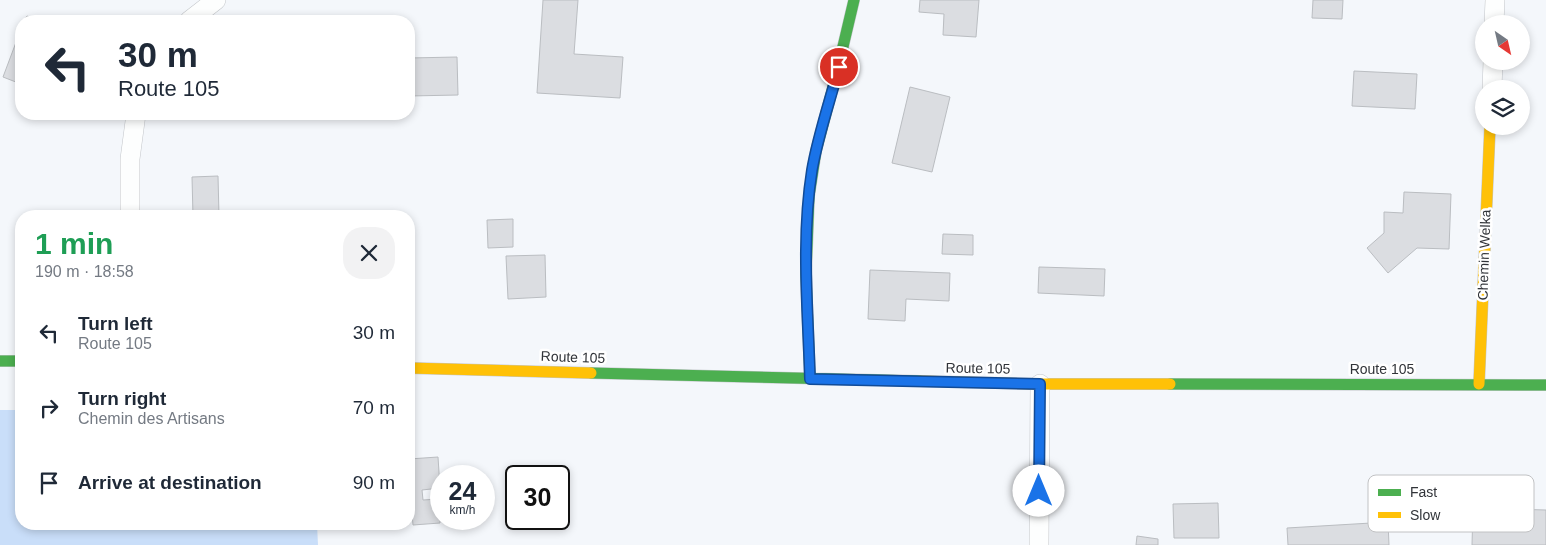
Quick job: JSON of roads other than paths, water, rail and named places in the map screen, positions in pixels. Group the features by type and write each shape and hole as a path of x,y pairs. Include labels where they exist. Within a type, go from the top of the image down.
{"main road":[{"path":"810,379 806,252 812,171 818,138 846,38 854,0"},
{"name":"Chemin Welka","path":"1479,384 1490,135"},
{"path":"0,361 15,361"},
{"name":"Route 105","path":"415,368 1040,384 1546,385"}],"street":[{"path":"197,15 216,0"},
{"path":"1494,15 1495,0"},
{"path":"130,210 130,159 135,120"},
{"path":"1039,545 1040,384"}]}
